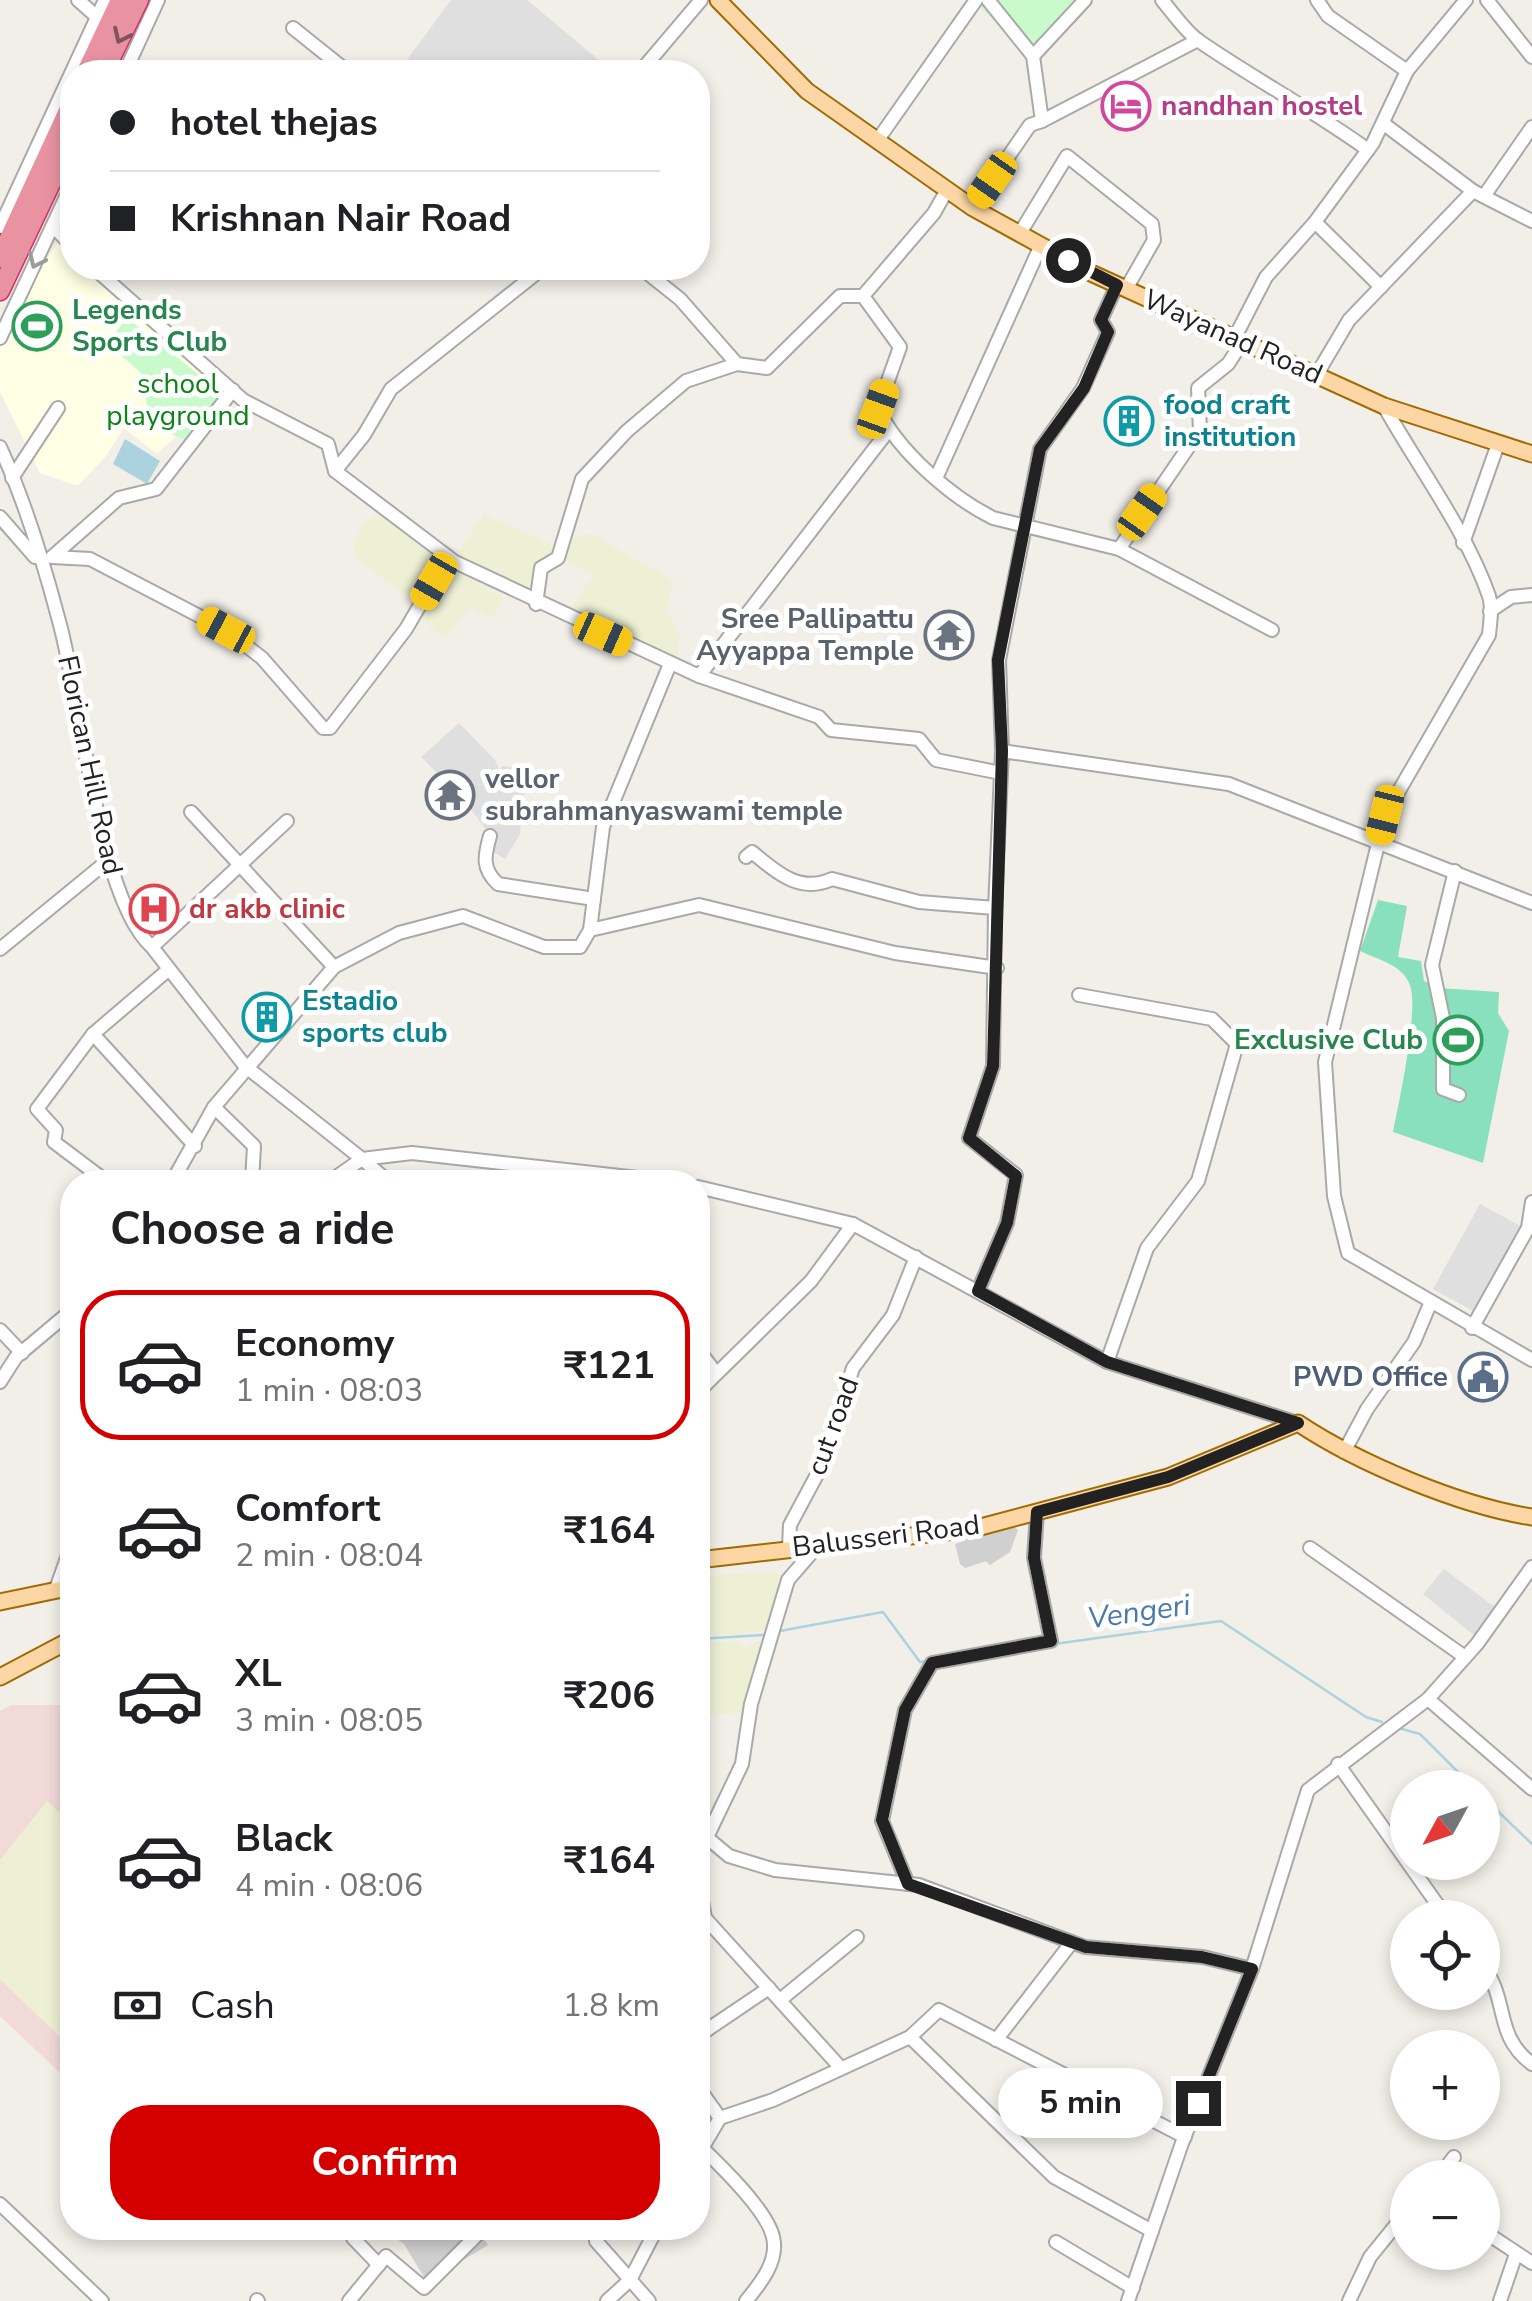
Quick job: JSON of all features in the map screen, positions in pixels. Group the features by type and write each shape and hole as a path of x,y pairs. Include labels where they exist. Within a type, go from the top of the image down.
{"highway":[{"path":"92,60 120,0"},
{"path":"110,60 138,0"},
{"path":"0,258 60,128"},
{"path":"0,291 60,164"}],"main road":[{"name":"Wayanad Road","path":"726,3 807,91 973,208 1121,287 1384,406 1532,454"},
{"name":"Balusseri Road","path":"710,1558 821,1542 973,1529 1168,1477 1298,1423"},
{"path":"1298,1423 1344,1452 1500,1512 1532,1516"},
{"path":"1,1600 60,1589"},
{"path":"0,1676 60,1646"}],"street":[{"path":"78,0 97,17"},
{"path":"77,60 105,0"},
{"path":"130,60 158,0"},
{"path":"650,60 701,0"},
{"path":"877,141 976,0"},
{"path":"988,0 1033,56 1042,121"},
{"path":"1033,56 1084,0"},
{"path":"1162,0 1198,40 1216,48 1243,73 1303,103 1368,150"},
{"path":"1317,0 1328,16 1407,72"},
{"path":"1119,549 1200,430 1198,388 1228,364 1266,278 1315,222 1368,150 1407,72 1466,0"},
{"path":"1487,0 1532,57"},
{"path":"293,28 333,60"},
{"path":"973,208 1030,125 1198,40"},
{"path":"0,227 60,97"},
{"path":"1384,124 1478,194 1532,221"},
{"path":"1317,374 1350,320 1478,194 1532,128"},
{"path":"978,1291 1007,1223 1016,1176 969,1138 993,1066 1002,751 998,660 1040,449 1084,388 1108,332 1101,320 1154,240 1152,224 1066,156 1020,233"},
{"path":"536,604 541,568 558,558 582,478 628,431 686,381 737,364 767,368 840,296 863,296 934,213 948,190"},
{"path":"0,338 60,209"},
{"path":"1315,222 1382,287"},
{"path":"52,226 60,234"},
{"path":"937,476 1041,245"},
{"path":"108,280 232,390 328,444 336,471 448,557 536,604 670,664 819,717 831,730 919,739 936,760 1001,773"},
{"path":"336,471 364,435 391,389 528,280"},
{"path":"656,280 680,299 737,364"},
{"path":"863,296 900,347 878,409 888,431 975,509 1119,549 1272,630"},
{"path":"47,562 119,498 156,489 232,390"},
{"path":"1384,406 1463,543 1491,600 1489,635 1385,815 1326,1062 1334,1196 1348,1254 1532,1360"},
{"path":"12,478 58,408"},
{"path":"699,676 888,431"},
{"path":"1463,543 1498,444"},
{"name":"Florican Hill Road","path":"0,448 47,562 115,886 136,933 152,947 245,1066 376,1170"},
{"path":"0,517 47,562 90,559 226,630 262,658 323,728 330,728 406,629 448,557"},
{"path":"1490,611 1511,597 1532,595"},
{"path":"180,1170 214,1106 334,967 399,933 463,916 544,947 580,947 590,930 603,827 670,664"},
{"path":"1002,751 1228,784 1532,902"},
{"path":"192,812 334,967"},
{"path":"152,947 287,821"},
{"path":"490,836 484,862 487,874 498,884 594,899"},
{"path":"746,857 752,852 784,879 818,886 832,879 919,902 995,908"},
{"path":"0,949 110,859"},
{"path":"1455,871 1432,965 1443,1018 1443,1089 1458,1095"},
{"path":"590,930 699,906 895,953 998,968"},
{"path":"91,1170 54,1142 56,1130 37,1109 93,1034 168,970"},
{"path":"1080,995 1212,1018 1237,1044 1198,1181 1147,1248 1107,1362"},
{"path":"93,1034 195,1146"},
{"path":"214,1106 254,1146 253,1170"},
{"path":"345,1170 362,1158 412,1153 553,1170"},
{"path":"710,1189 854,1224 1107,1362 1298,1423"},
{"path":"1472,1328 1528,1228 1532,1202"},
{"path":"710,1380 811,1281 854,1224"},
{"name":"cut road","path":"789,1547 790,1525 820,1469 853,1368 893,1315 916,1258"},
{"path":"1344,1452 1367,1408 1414,1342 1430,1304"},
{"path":"0,1382 22,1353 60,1320"},
{"path":"0,1330 22,1353"},
{"path":"710,1365 716,1374"},
{"path":"908,1884 882,1820 905,1710 932,1663 1051,1641 1034,1558 1037,1512"},
{"path":"710,1820 742,1764 751,1704 788,1580 821,1542"},
{"path":"1310,1548 1465,1657"},
{"path":"1056,2242 1130,2294 1184,2136 1252,1969 1308,1790 1428,1700 1532,1567"},
{"path":"1428,1700 1532,1789"},
{"path":"1338,1764 1434,1900"},
{"path":"710,1841 729,1856 775,1870 908,1884 1086,1947 1202,1957 1252,1969"},
{"path":"710,1924 840,2067"},
{"path":"780,2000 857,1937"},
{"path":"996,2040 1072,1942"},
{"path":"1500,1987 1503,2028 1532,2064"},
{"path":"710,2028 768,1988"},
{"path":"710,2132 720,2118 773,2100 910,2037 938,2010 1184,2136"},
{"path":"910,2037 1054,2177 1152,2231"},
{"path":"710,2104 720,2118"},
{"path":"710,2160 762,2215 774,2239 769,2271 746,2301"},
{"path":"0,2204 102,2301"},
{"path":"1349,2301 1370,2257 1390,2232"},
{"path":"356,2240 379,2265"},
{"path":"349,2301 386,2256 424,2288 472,2240"},
{"path":"600,2240 649,2301"},
{"path":"607,2301 630,2280 650,2240"},
{"path":"1500,2243 1532,2262"},
{"path":"1500,2301 1516,2254"}],"shaded area":[{"path":"451,0 527,0 599,60 407,60"},
{"path":"60,239 60,280 105,280 228,389 157,454 124,428 106,456 78,486 40,473 0,392 0,342 24,293"},
{"path":"380,515 438,560 411,594 403,595 357,557 353,543 360,530 366,521"},
{"path":"484,515 557,546 541,574 534,607 478,581 504,597 499,607 491,618 470,608 445,639 420,618 419,606"},
{"path":"592,534 672,580 668,610 680,635 676,663 565,615 594,575 559,557 578,535"},
{"path":"459,723 495,760 500,772 502,766 526,768 520,834 505,859 482,845 487,831 466,803 469,797 450,774 442,778 421,757"},
{"path":"1480,1204 1522,1227 1475,1312 1433,1289"},
{"path":"1012,1525 1018,1530 1010,1552 990,1565 986,1561 965,1568 960,1564 955,1544"},
{"path":"1444,1569 1496,1608 1476,1637 1423,1594"},
{"path":"776,1571 788,1580 766,1629 741,1635 710,1635 710,1575"},
{"path":"766,1637 758,1711 710,1715 710,1642 737,1641 745,1648"},
{"path":"11,1705 60,1705 60,2073 0,2016 0,1711"},
{"path":"47,1801 60,1813 60,2037 0,1979 0,1860"},
{"path":"399,2240 485,2240 488,2245 427,2282"}],"green space":[{"path":"1076,0 1028,54 976,3"},
{"name":"Legends Sports Club","path":"32,301 61,330 41,351 14,323"},
{"name":"school playground","path":"127,318 208,382 221,402 184,439 152,427 140,372 107,343"},
{"name":"Exclusive Club","path":"1378,900 1407,906 1398,957 1421,961 1424,981 1439,988 1499,992 1498,1013 1509,1031 1483,1163 1393,1132 1407,1057 1412,997 1402,972 1360,951"}],"water":[{"path":"125,439 160,461 147,484 113,464"}],"waterway":[{"name":"Vengeri","path":"780,1631 883,1612 920,1662 928,1661"},
{"name":"Vengeri","path":"1054,1644 1221,1621 1366,1717 1382,1722"},
{"name":"Vengeri","path":"710,1638 763,1635"},
{"name":"Vengeri","path":"1402,1729 1420,1734 1456,1770"},
{"name":"Vengeri","path":"1500,1813 1532,1844"}],"place":[{"name":"nandhan hostel","path":"1126,106"},
{"name":"Legends Sports Club","path":"37,326"},
{"name":"food craft institution","path":"1129,421"},
{"name":"Sree Pallipattu Ayyappa Temple","path":"949,635"},
{"name":"vellor subrahmanyaswami temple","path":"450,795"},
{"name":"dr akb clinic","path":"154,909"},
{"name":"Estadio sports club","path":"267,1017"},
{"name":"Exclusive Club","path":"1458,1040"},
{"name":"PWD Office","path":"1483,1377"}],"route":[{"path":"1068,260 1117,285 1101,320 1108,332 1084,388 1040,449 998,660 1002,751 993,1066 976,1106 969,1138 1016,1176 1007,1223 978,1291 1107,1362 1298,1423 1168,1477 1037,1512 1034,1558 1051,1641 932,1663 905,1710 882,1820 908,1884 1000,1913 1086,1947 1202,1957 1252,1969 1198,2103"}]}
